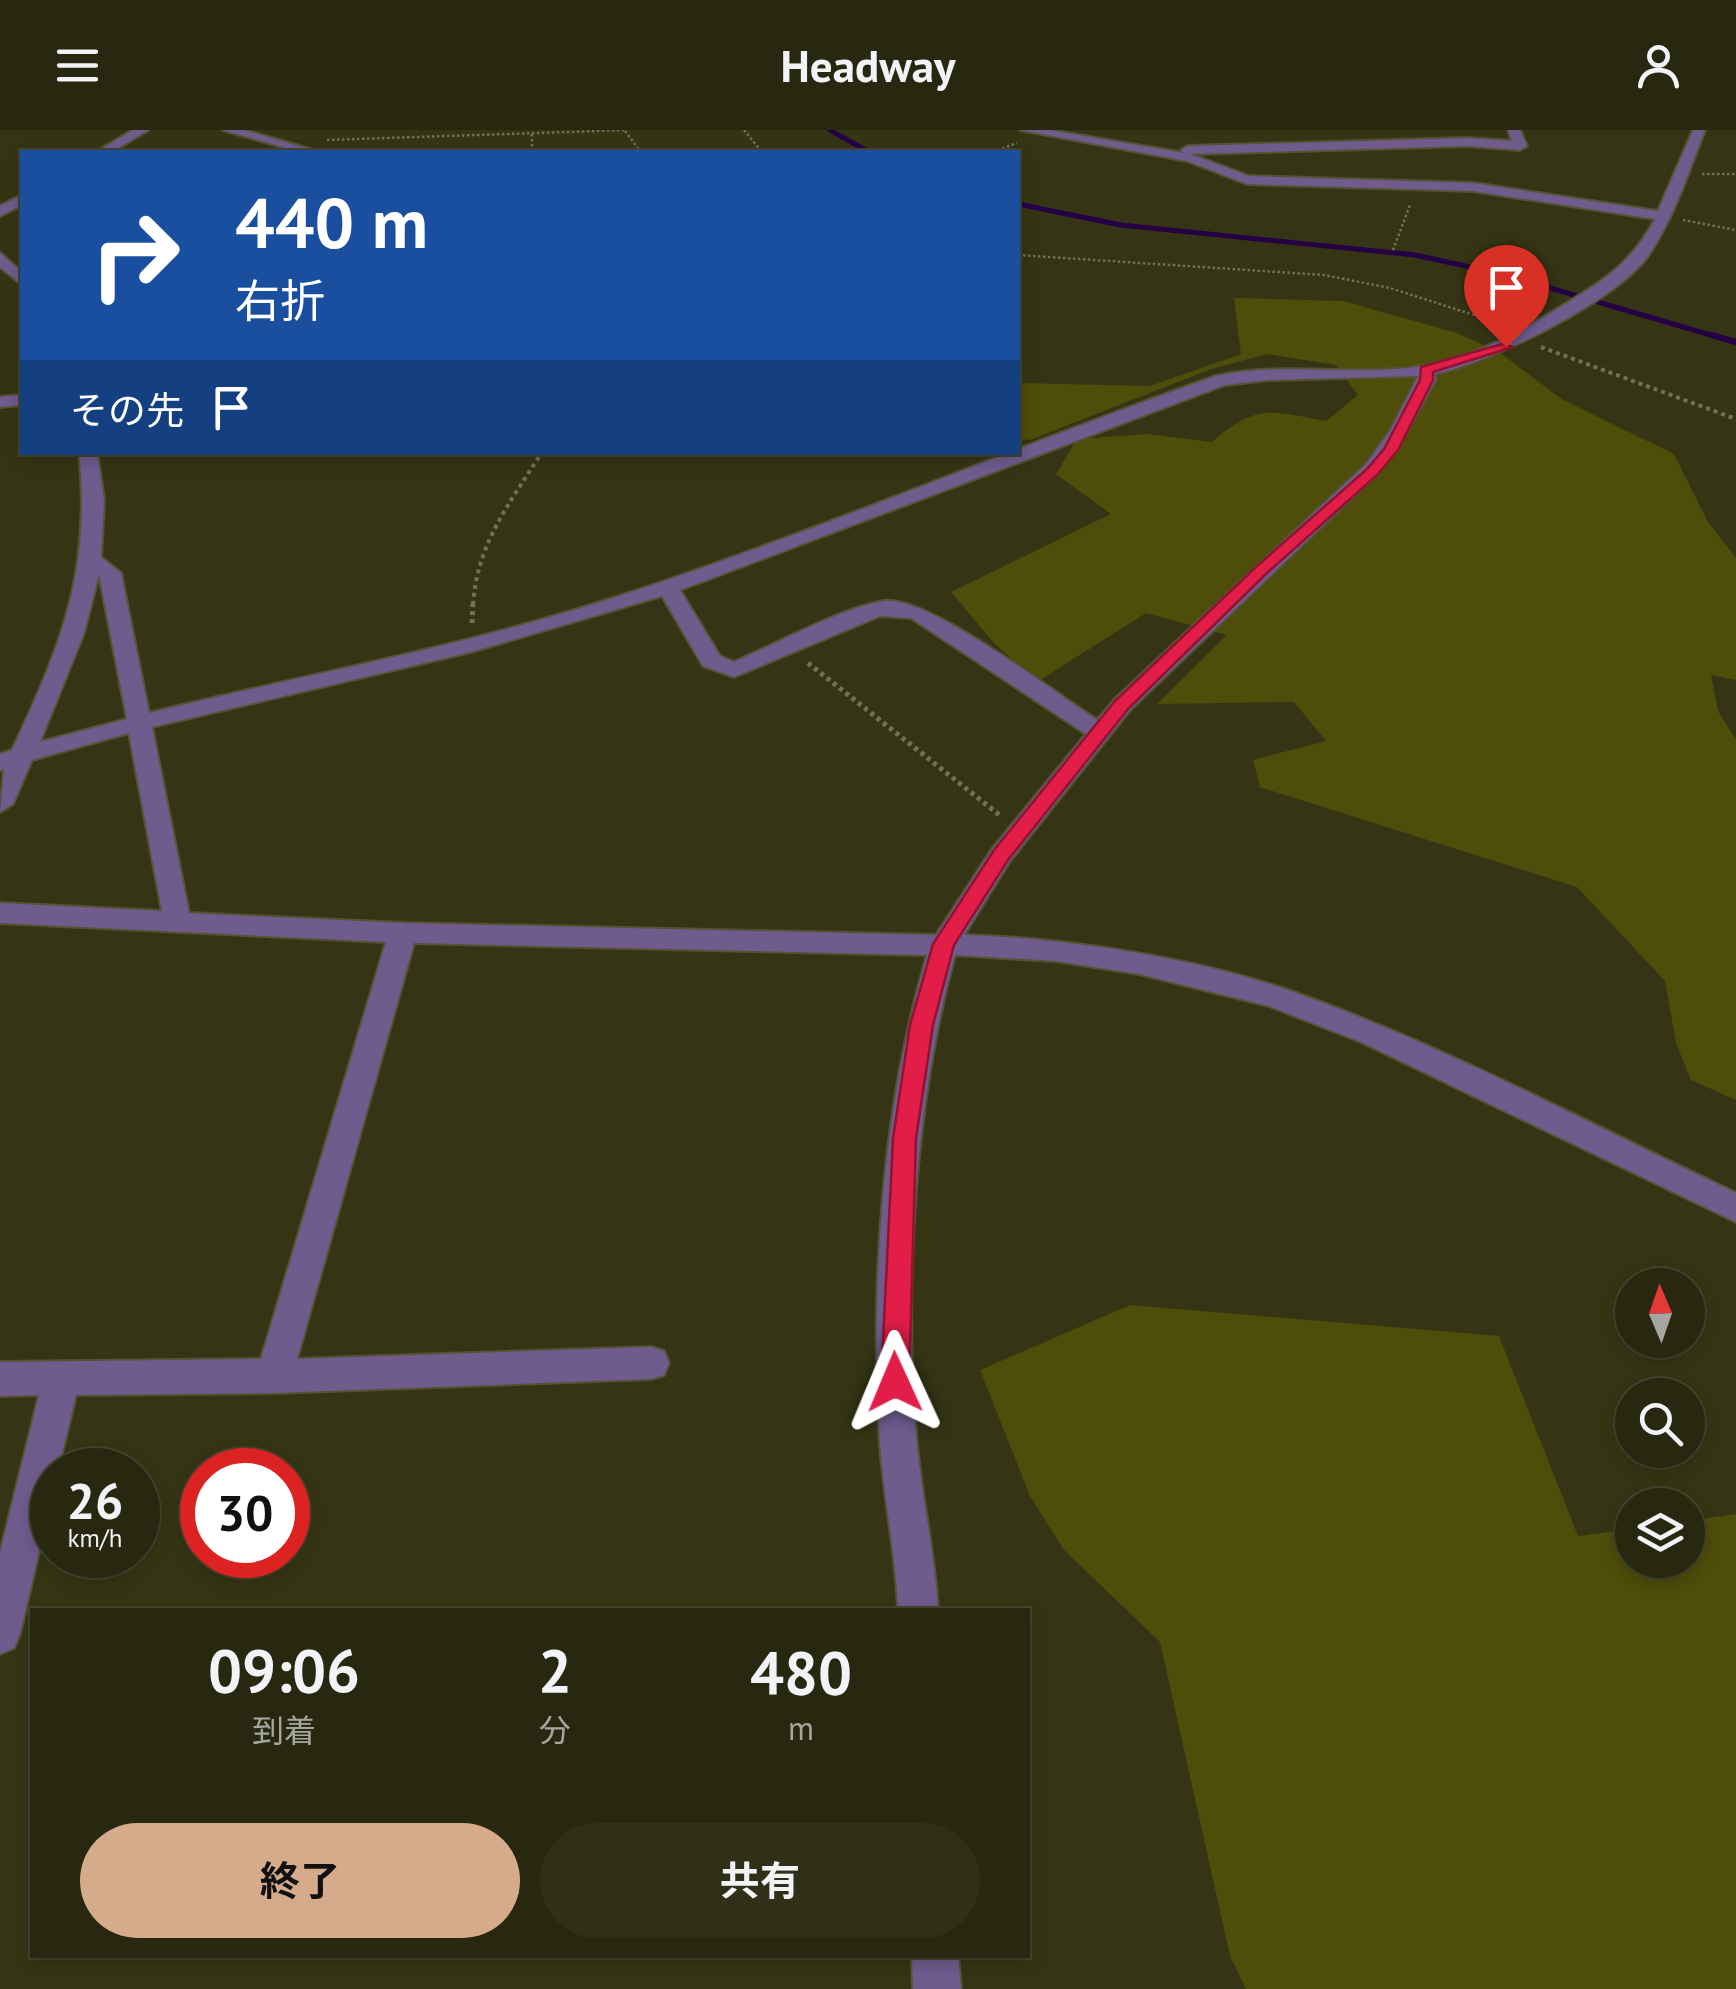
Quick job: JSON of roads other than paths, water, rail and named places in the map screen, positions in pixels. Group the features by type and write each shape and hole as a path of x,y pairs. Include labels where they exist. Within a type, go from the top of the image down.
{"street":[{"path":"106,150 142,130"},
{"path":"230,130 305,150"},
{"path":"1026,130 1190,158 1247,180 1521,192 1662,216"},
{"path":"1146,150 1467,142 1520,146 1514,130"},
{"path":"11,758 141,720 470,646 667,588 1222,380 1284,373 1363,375 1426,370 1488,354 1526,335 1628,270 1642,255 1662,216 1699,130"},
{"path":"1196,133 1284,148"},
{"path":"0,258 20,278"},
{"path":"918,1608 916,1556 898,1448 894,1349 904,1138 922,1025 944,944 1020,831 1122,705 1208,620 1372,472 1390,450 1427,380 1426,370"},
{"path":"0,804 11,758 67,648 94,561 97,513 88,455"},
{"path":"94,561 111,573 176,922"},
{"path":"667,588 710,662 734,670 888,607 918,613 1100,732"},
{"path":"0,912 403,933 944,944 1072,954 1140,964 1276,997 1404,1050 1736,1208"},
{"path":"274,1376 403,933"},
{"path":"0,1379 274,1376 651,1363"},
{"path":"0,1634 62,1380"},
{"path":"935,1958 937,1989"}],"waterway":[{"path":"830,130 865,150"},
{"path":"1020,204 1121,225 1415,255 1502,274 1721,338"},
{"path":"1712,335 1736,342"}]}
